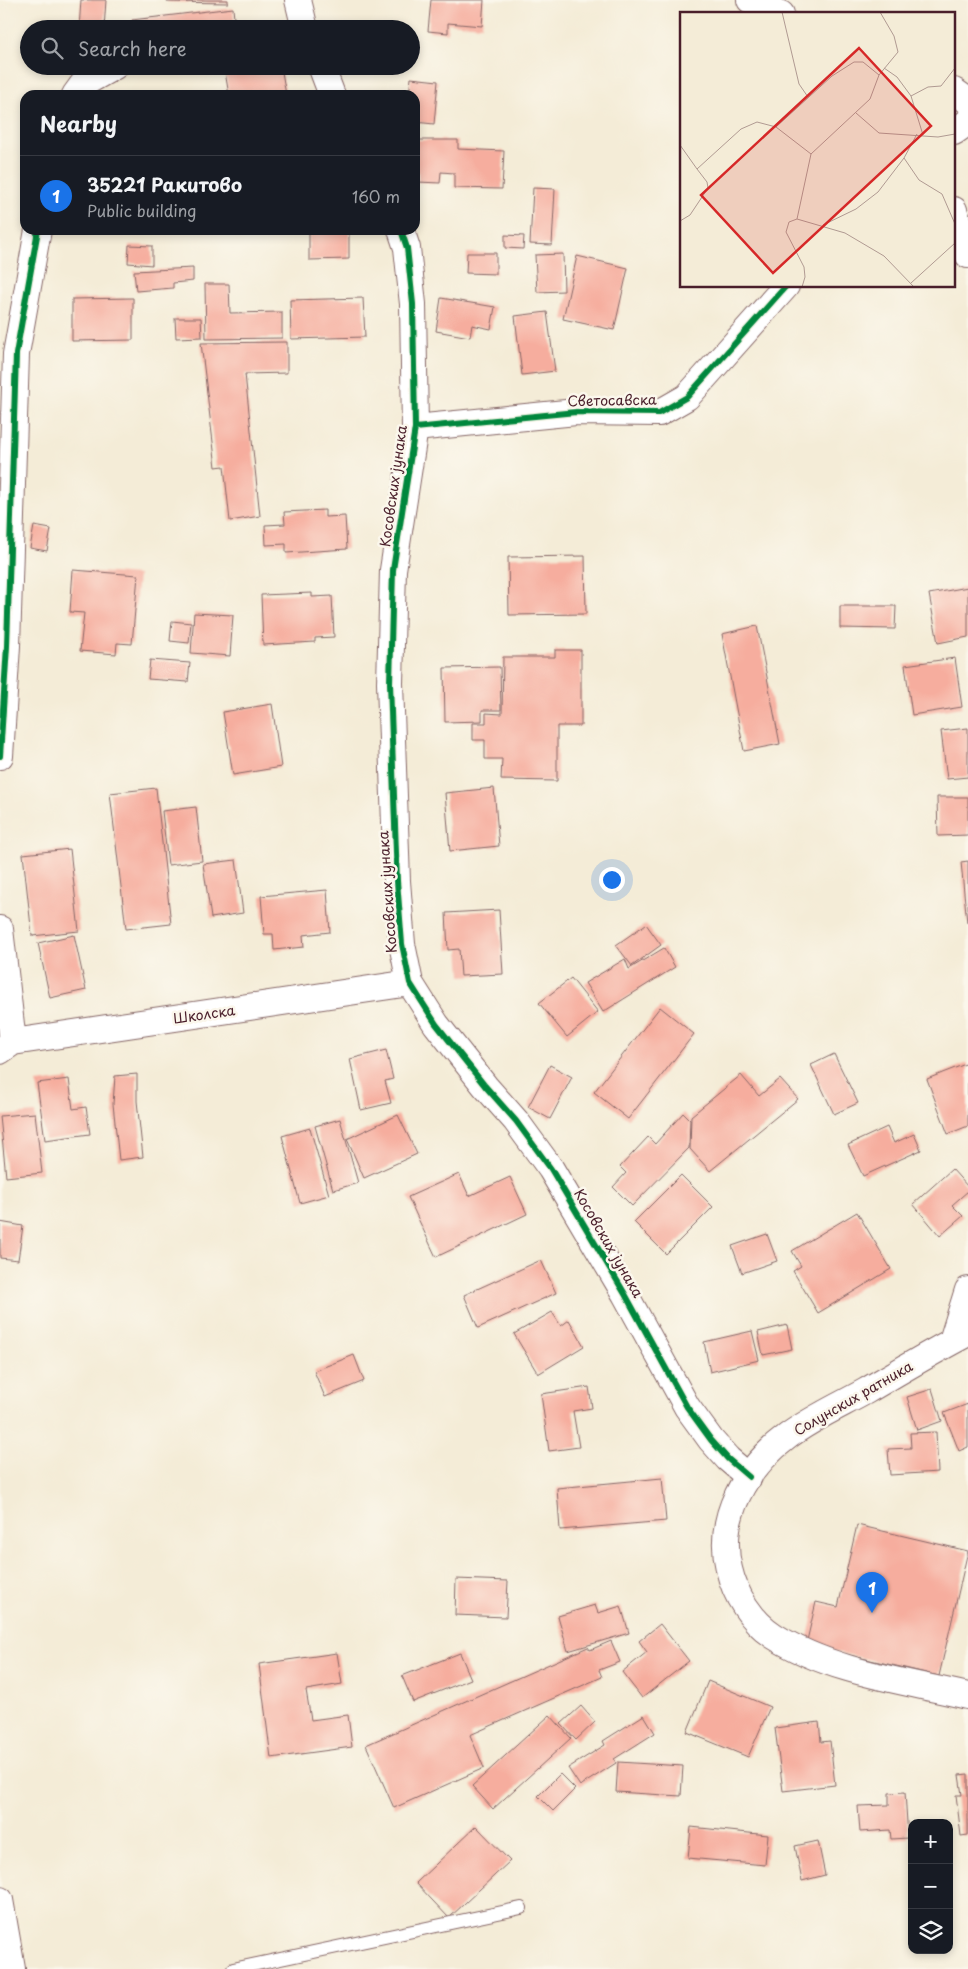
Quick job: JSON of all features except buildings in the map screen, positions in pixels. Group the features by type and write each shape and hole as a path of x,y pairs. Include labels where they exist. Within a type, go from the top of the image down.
{"street":[{"path":"298,0 303,20"},
{"path":"750,0 777,12"},
{"path":"79,90 83,84 99,75"},
{"path":"324,75 330,90"},
{"path":"956,92 968,101"},
{"path":"956,131 968,122"},
{"path":"956,216 968,255"},
{"path":"0,756 16,354 37,235"},
{"name":"Косовских јунака","path":"403,235 407,248 413,304 415,428 393,570 390,684 396,881 402,944 410,983 436,1024 485,1086 516,1121 551,1169 625,1294 687,1407 717,1446 749,1476"},
{"name":"Светосавска","path":"415,428 576,412 660,414 687,397 784,288"},
{"path":"0,929 6,1047"},
{"name":"Школска","path":"6,1047 410,983"},
{"path":"960,1337 968,1290"},
{"name":"Солунских ратника","path":"960,1337 788,1436 749,1476 735,1498 727,1524 725,1554 732,1583 746,1609 773,1635 810,1654 859,1671 968,1696"},
{"path":"0,1900 12,1969"}],"lane":[{"path":"233,1969 521,1908"}],"cycle path":[{"path":"0,756 7,646 16,354 37,235"},
{"path":"403,235 407,248 413,304 415,428 393,570 390,683 397,881 402,944 410,983 436,1024 485,1086 516,1121 551,1169 625,1294 687,1407 711,1440 728,1459 749,1477"},
{"path":"415,428 576,412 659,413 687,397 784,288"}],"place":[{"name":"35221 Ракитово","path":"872,1613"}]}
